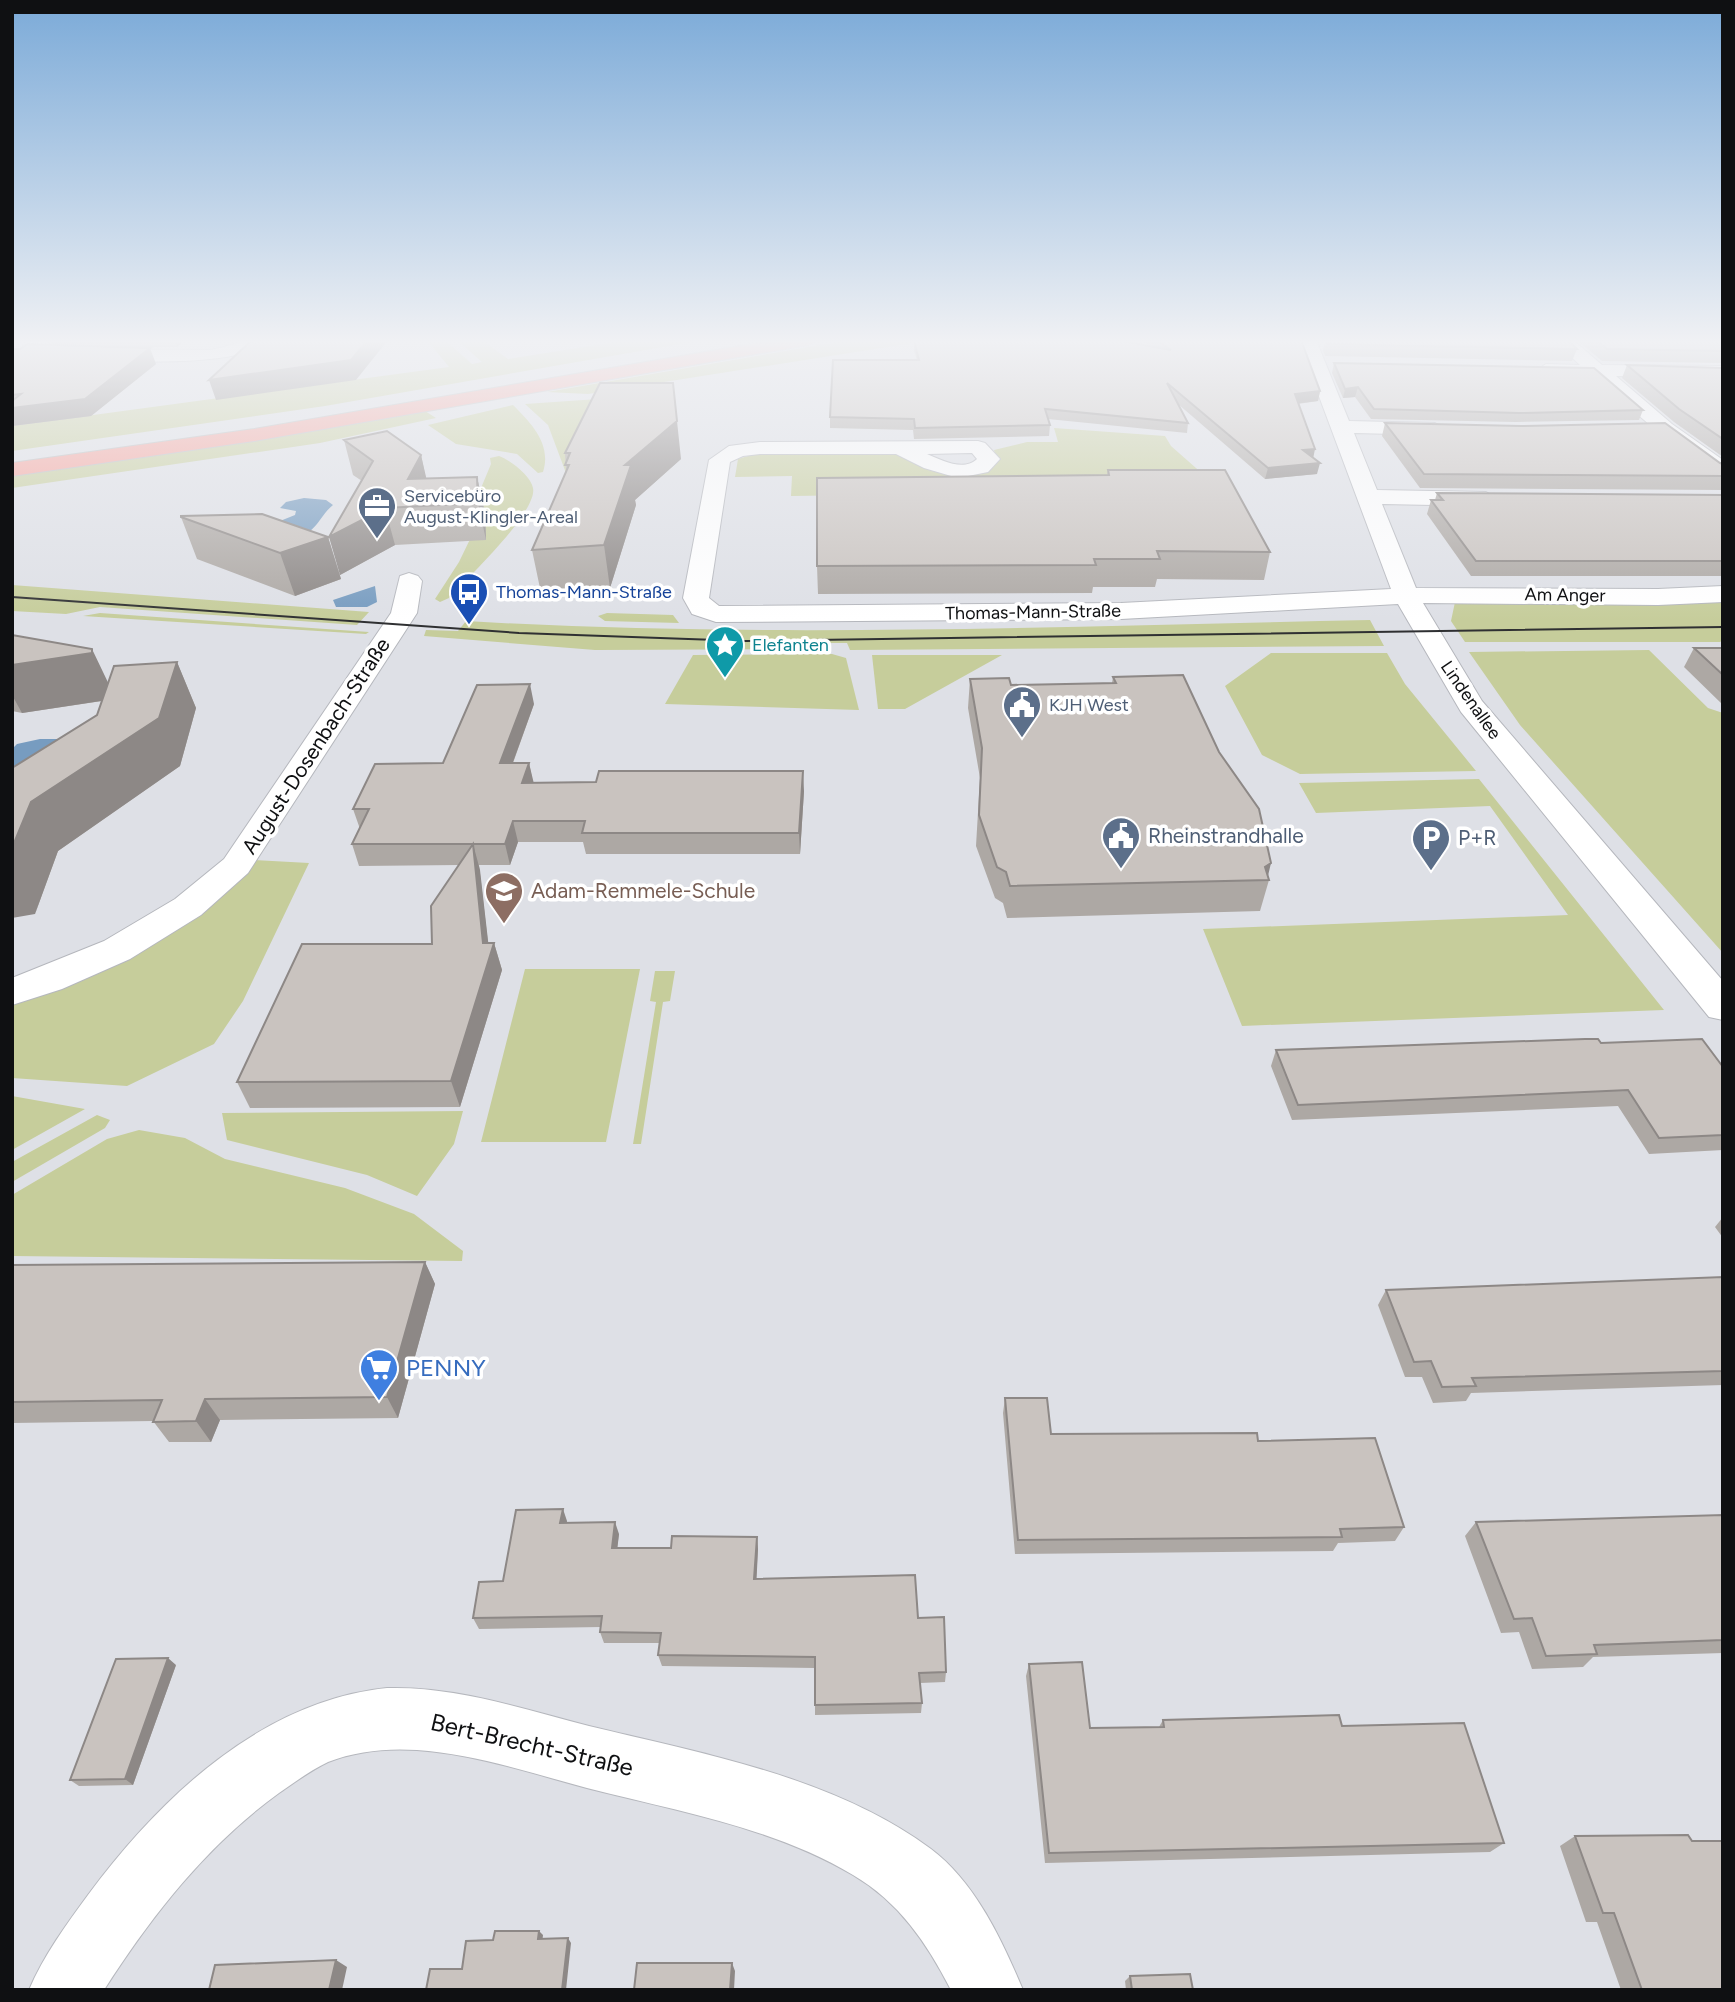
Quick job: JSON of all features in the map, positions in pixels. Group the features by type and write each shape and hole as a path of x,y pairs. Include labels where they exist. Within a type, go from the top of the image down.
{"highway":[{"path":"12,456 172,433"},
{"path":"12,470 264,433"}],"street":[{"name":"Lindenallee","path":"1343,433 1406,595 1424,631 1471,706 1723,1007"},
{"path":"1672,433 1723,470"},
{"name":"Thomas-Mann-Straße","path":"898,447 747,448 725,455 720,460 696,598 701,608 716,614 826,615 1107,611 1406,595"},
{"path":"1367,497 1502,499"},
{"name":"August-Dosenbach-Straße","path":"12,992 79,968 127,945 188,906 236,866 355,691 404,613 409,581"},
{"name":"Am Anger","path":"1406,595 1723,594"},
{"name":"Bert-Brecht-Straße","path":"64,1990 113,1912 154,1862 191,1823 231,1789 304,1741 375,1719 416,1718 468,1727 710,1788 850,1836 909,1875 958,1931 988,1990"}],"green space":[{"path":"12,433 134,433 12,451"},
{"path":"296,433 364,433 320,443 12,488 12,475"},
{"path":"440,433 537,433 545,452 543,472 538,473 517,454 456,444"},
{"path":"551,433 583,433 566,473"},
{"path":"1056,433 1165,436 1171,446 1221,490 791,496 792,476 735,477 738,459 758,453 898,453 937,471 997,462 994,450 1027,442 1058,442"},
{"path":"499,456 528,478 533,488 532,499 499,545 449,598 440,602 435,599 459,562 474,531 471,489 481,488 491,464 490,458"},
{"path":"12,585 369,612 357,625 100,607 66,614 12,611"},
{"path":"1723,601 1723,640 1720,642 1465,642 1451,621 1455,602"},
{"path":"100,613 369,632 366,634 83,616"},
{"path":"607,613 673,615 679,623 605,621 598,616"},
{"path":"1370,620 1384,646 850,650 847,643 825,643 824,649 595,650 424,636 426,630 458,631 466,621 692,629 918,630"},
{"path":"1649,650 1708,708 1723,713 1723,953 1520,725 1469,652"},
{"path":"1271,653 1387,653 1405,684 1476,771 1300,774 1262,755 1225,686"},
{"path":"832,654 846,658 859,710 665,704 693,655"},
{"path":"872,655 1002,655 905,709 878,709"},
{"path":"1479,779 1664,1010 1242,1026 1203,929 1568,915 1490,806 1316,813 1299,783"},
{"path":"254,860 309,863 243,1001 214,1044 127,1086 12,1078 12,1002"},
{"path":"525,969 640,969 606,1142 481,1142"},
{"path":"655,971 675,971 670,1001 663,1002 641,1144 633,1144 656,1002 650,1001"},
{"path":"12,1096 85,1109 12,1150"},
{"path":"463,1111 454,1144 417,1196 367,1175 227,1140 222,1113"},
{"path":"97,1115 110,1120 105,1128 12,1182 12,1162"},
{"path":"139,1130 185,1138 225,1159 345,1188 414,1214 463,1251 462,1261 12,1256 12,1195 107,1139"}],"water":[{"path":"304,498 326,500 333,505 309,532 275,523 295,515 296,511 280,508 286,502"},
{"path":"375,586 377,602 367,607 336,607 333,600"},
{"path":"40,739 62,739 12,775 12,749 17,744"}],"building":[{"path":"375,433 390,433 421,455 408,479 477,477 478,503 385,508 329,537 373,461 344,440"},
{"path":"575,433 662,433 625,465 631,465 604,545 532,550 569,465 565,465 570,453 565,453"},
{"path":"1227,433 1309,433 1315,449 1303,450 1320,463 1268,468"},
{"path":"1393,433 1679,433 1723,464 1723,476 1424,474"},
{"path":"1108,470 1225,470 1270,552 1157,551 1160,559 1094,559 1096,565 817,566 817,478 1109,475"},
{"path":"1437,493 1723,495 1723,561 1476,561 1431,500 1443,500"},
{"path":"262,514 328,537 280,553 181,517 181,516"},
{"path":"12,635 92,649 92,653 12,665"},
{"path":"1694,648 1723,648 1723,675"},
{"path":"177,662 159,718 31,802 12,848 12,768 97,715 114,666"},
{"path":"1183,675 1219,752 1259,809 1271,863 1265,867 1269,880 1010,886 1006,872 997,867 979,815 982,748 970,679 1009,678 1011,685 1116,683 1113,677"},
{"path":"530,684 500,763 529,763 522,783 596,782 599,771 803,771 799,833 582,833 585,821 513,821 505,844 352,844 369,809 353,809 375,764 443,763 477,685"},
{"path":"473,844 483,943 494,943 451,1081 237,1082 302,944 432,944 431,906"},
{"path":"1598,1039 1601,1043 1702,1039 1723,1067 1723,1135 1659,1138 1628,1090 1298,1105 1276,1050"},
{"path":"425,1262 387,1397 205,1399 196,1421 153,1422 162,1400 12,1402 12,1265"},
{"path":"1723,1277 1723,1371 1472,1378 1476,1386 1442,1387 1431,1361 1414,1362 1386,1290"},
{"path":"1005,1398 1047,1398 1051,1434 1257,1433 1258,1441 1375,1438 1404,1527 1340,1529 1342,1537 1018,1540"},
{"path":"563,1509 560,1523 615,1522 612,1548 671,1548 672,1536 757,1537 754,1579 915,1575 918,1618 944,1617 946,1672 919,1673 922,1703 815,1705 815,1657 658,1655 661,1633 600,1632 602,1616 473,1618 479,1582 503,1581 516,1510"},
{"path":"1723,1515 1723,1640 1594,1645 1597,1654 1546,1656 1532,1618 1514,1619 1476,1522"},
{"path":"168,1658 125,1779 70,1780 116,1659"},
{"path":"1082,1662 1090,1728 1164,1727 1163,1720 1339,1715 1342,1726 1464,1723 1504,1843 1049,1853 1029,1664"},
{"path":"1688,1835 1692,1841 1723,1841 1723,1990 1642,1990 1614,1913 1603,1913 1575,1836"},
{"path":"495,1931 539,1931 538,1939 568,1938 562,1990 426,1990 430,1969 462,1969 466,1941 493,1940"},
{"path":"336,1960 329,1990 209,1990 215,1965"},
{"path":"637,1963 732,1963 730,1990 634,1990"},
{"path":"1190,1974 1193,1990 1132,1990 1130,1976"}],"tram line":[{"path":"12,597 519,633 745,641 1723,627"}],"place":[{"name":"Servicebüro August-Klingler-Areal","path":"377,540"},
{"name":"Thomas-Mann-Straße","path":"469,626"},
{"name":"Elefanten","path":"725,679"},
{"name":"KJH West","path":"1022,739"},
{"name":"Rheinstrandhalle","path":"1121,870"},
{"name":"P+R","path":"1431,872"},
{"name":"Adam-Remmele-Schule","path":"504,925"},
{"name":"PENNY","path":"379,1402"}]}
